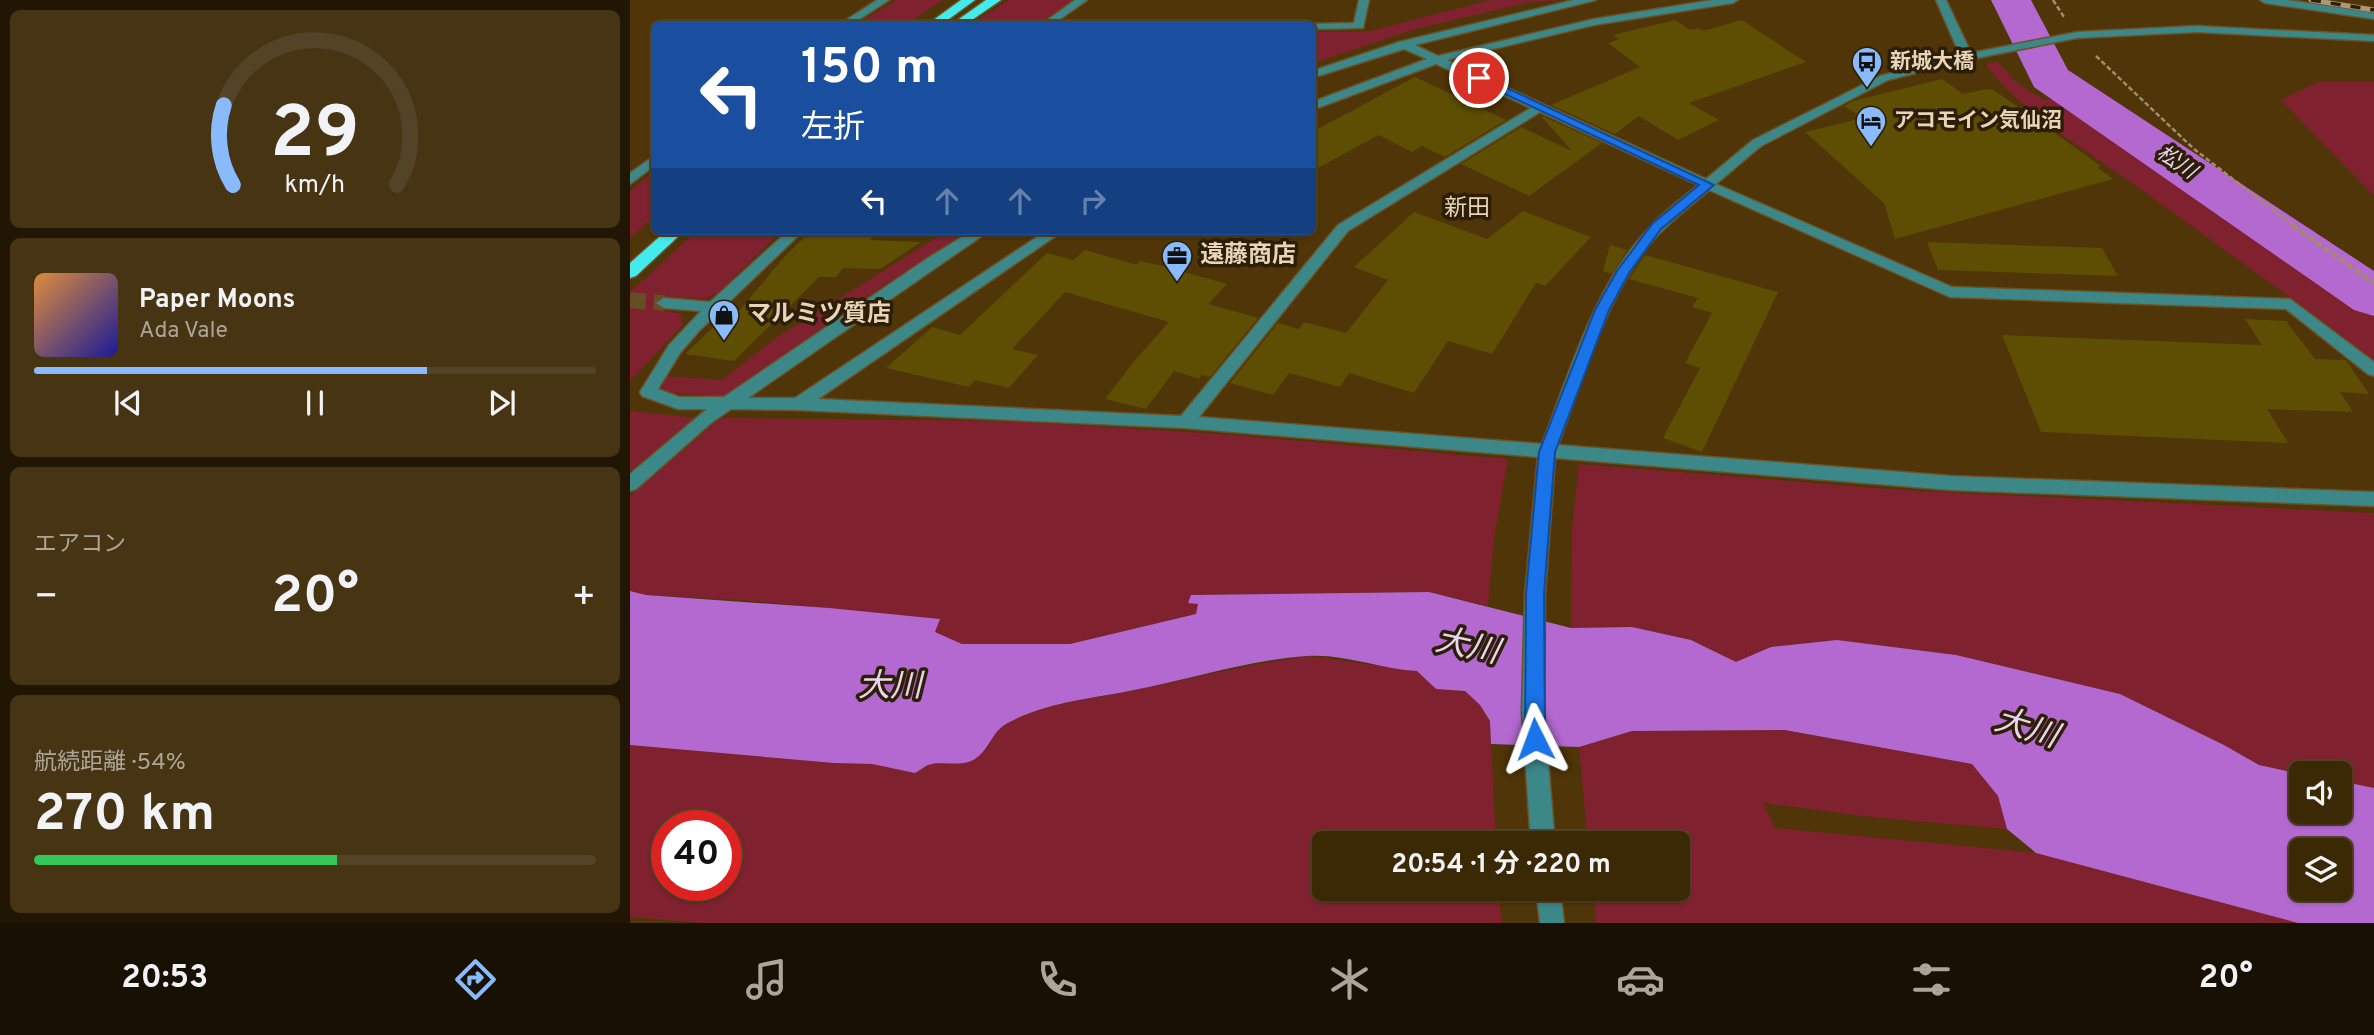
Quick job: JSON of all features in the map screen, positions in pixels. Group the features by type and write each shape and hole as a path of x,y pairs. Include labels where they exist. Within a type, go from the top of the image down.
{"highway":[{"path":"938,21 969,0"},
{"path":"963,21 995,0"},
{"path":"630,272 672,235"}],"street":[{"path":"850,21 884,0"},
{"path":"1051,21 1082,0"},
{"path":"1316,26 1359,26 1364,0"},
{"path":"1316,74 1403,44 1516,13 1591,0"},
{"path":"1316,105 1438,59 1594,23 1733,0"},
{"path":"1941,0 1967,57"},
{"path":"2265,0 2374,16"},
{"path":"1542,831 1533,712 1535,594 1547,452 1602,310 1624,271 1657,227 1757,143 1884,78 1967,57 2077,36 2197,29 2374,38"},
{"path":"1403,44 1708,185 1950,292 2290,304 2374,370"},
{"path":"1185,422 1343,228 1540,107"},
{"path":"633,175 651,162"},
{"path":"792,235 716,307 657,370 648,392 678,403 797,404 1185,422 1951,483 2374,499"},
{"path":"630,484 705,419 933,261 975,235"},
{"path":"797,404 1050,235"},
{"path":"664,303 716,307"},
{"path":"1549,901 1552,923"}],"path":[{"path":"2077,36 2170,131 2258,202 2374,283"}],"shaded area":[{"path":"896,0 943,0 911,21 862,21"},
{"path":"1009,0 1073,0 1042,21 975,21"},
{"path":"1490,0 1562,0 1530,2 1416,29 1316,62 1316,32 1371,31"},
{"path":"1998,62 2015,81 2042,99 2058,100 2127,142 2204,196 2374,306 2374,360 2031,110 2013,95 1986,64"},
{"path":"2318,82 2374,82 2374,196 2281,100"},
{"path":"651,174 651,220 630,238 630,191"},
{"path":"693,235 777,235 718,293 705,299 671,297 659,309 681,314 683,325 630,381 630,292"},
{"path":"941,235 964,235 849,308 728,397 661,392 664,376 722,380 776,338"},
{"path":"630,411 698,418 630,471"},
{"path":"720,418 1007,421 1220,434 1508,459 1494,537 1488,606 1429,592 1191,595 1198,604 1196,614 1070,644 962,644 935,632 939,619 741,600 646,595 630,591 630,496"},
{"path":"1579,464 1902,490 2374,513 2374,788 2352,783 2352,761 2289,761 2289,771 2259,765 2120,694 1956,655 1837,640 1771,647 1736,662 1691,640 1632,627 1571,628 1572,528"},
{"path":"1309,656 1417,671 1436,689 1465,691 1480,705 1490,722 1495,831 1312,831 1312,901 1499,901 1502,923 701,923 630,917 630,745 872,764 915,773 930,764 949,764 988,748 1000,729 1038,711 1070,702"},
{"path":"1785,730 1973,764 1998,796 2007,829 1879,818 1763,803 1775,828 2036,853 2298,923 1596,923 1594,901 1690,901 1690,831 1587,831 1579,747 1632,731"}],"water":[{"name":"大川","path":"630,591 646,595 940,619 935,632 962,644 1070,644 1196,614 1198,604 1188,603 1191,595 1429,592 1571,628 1632,627 1691,640 1736,662 1771,647 1837,640 1956,655 2120,694 2259,765 2289,771 2289,824 2352,824 2352,783 2374,788 2374,923 2298,923 2036,853 2007,829 1998,796 1972,764 1785,730 1632,731 1579,747 1491,744 1490,721 1480,705 1465,691 1436,689 1417,671 1334,657 1307,656 1263,661 1156,686 1052,706 1006,724 984,751 970,762 928,765 915,773 872,764 630,745"}],"building":[{"path":"1675,20 1690,30 1698,28 1703,31 1742,20 1806,62 1689,103 1719,120 1678,140 1639,116 1615,134 1551,105 1640,67 1608,43 1619,39 1613,35"},
{"path":"1415,77 1506,120 1445,157 1422,146 1412,152 1379,135 1316,169 1316,130"},
{"path":"1942,79 1963,94 1994,90 2101,166 2097,167 2113,179 1895,239 1884,203 1805,132 1863,118 1844,106 1853,101"},
{"path":"1540,115 1602,143 1529,196 1461,164 1521,127 1572,151"},
{"path":"1523,211 1591,237 1545,286 1536,283 1492,354 1448,341 1414,393 1349,373 1340,387 1289,373 1273,395 1230,383 1278,323 1299,329 1304,322 1346,333 1388,280 1354,267 1414,212 1487,239"},
{"path":"807,235 874,235 870,240 921,242 880,269 843,268 836,277 819,277 734,361 685,354 732,309 740,310 784,257"},
{"path":"1927,242 2102,248 2118,276 1938,270"},
{"path":"1610,245 1627,250 1612,274 1603,271"},
{"path":"1085,250 1137,265 1140,261 1159,265 1227,284 1208,304 1258,318 1210,377 1202,375 1199,379 1174,371 1146,409 1105,399 1169,322 1065,292 1012,349 1038,355 1009,388 975,380 969,387 886,368 932,327 960,335 1047,253 1073,260"},
{"path":"1645,255 1778,292 1702,452 1663,438 1700,368 1685,363 1712,313 1692,307 1698,298 1629,279"},
{"path":"2245,319 2286,321 2315,359 2346,360 2369,394 2340,392 2353,412 2267,409 2288,443 2041,432 2002,335 2262,345"}],"waterway":[{"name":"松川","path":"2011,0 2050,78 2374,297"}],"tunnel":[{"path":"630,300 664,303"}],"railway":[{"path":"2311,0 2374,10"}],"place":[{"name":"新城大橋","path":"1867,89"},
{"name":"アコモイン気仙沼","path":"1871,148"},
{"name":"遠藤商店","path":"1177,283"},
{"name":"マルミツ質店","path":"724,342"}],"district":[{"name":"新田","path":"1467,209"}],"route":[{"path":"1479,78 1708,185 1657,227 1624,271 1602,310 1547,452 1535,594 1535,739"}]}
